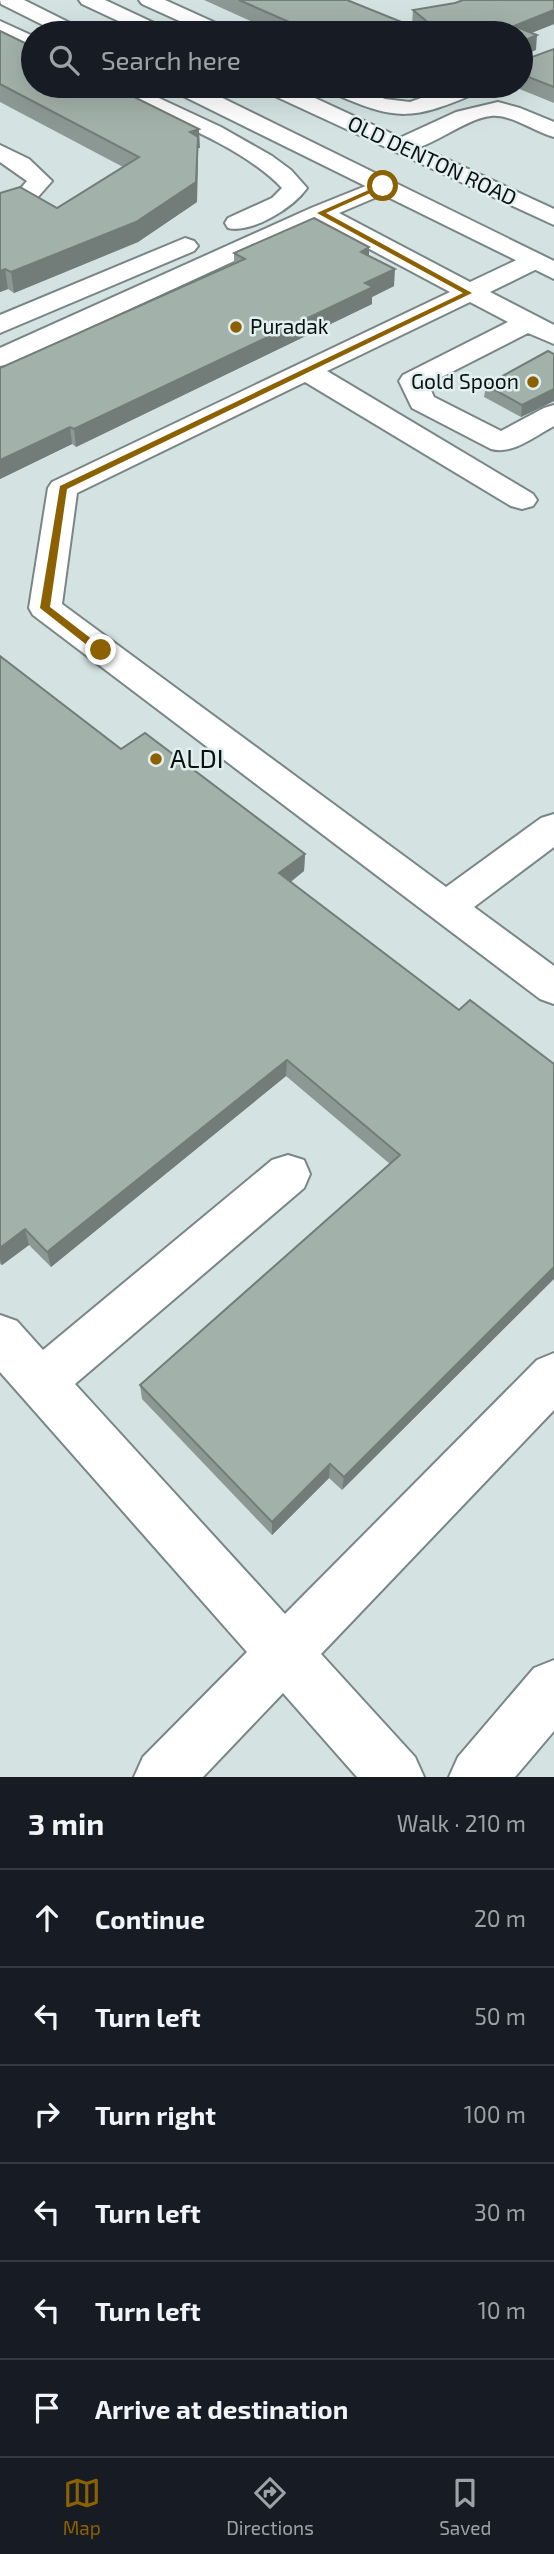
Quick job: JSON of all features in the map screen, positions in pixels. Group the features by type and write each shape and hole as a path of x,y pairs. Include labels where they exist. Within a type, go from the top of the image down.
{"main road":[{"path":"9,0 51,21"},
{"path":"89,0 134,21"},
{"path":"149,0 195,21"},
{"path":"0,27 21,38"},
{"path":"0,325 281,203 295,188 287,176 259,158 140,98"},
{"name":"OLD DENTON ROAD","path":"205,98 383,186 547,261"},
{"name":"OLD DENTON ROAD","path":"298,98 554,218"},
{"path":"363,98 378,105 420,108 444,98"},
{"path":"401,146 459,120 494,108 554,130"},
{"path":"0,152 21,164 40,181 29,193 0,205"},
{"path":"0,358 383,186"},
{"path":"320,213 554,337"},
{"path":"547,261 469,293 63,488 45,608 552,984"},
{"path":"527,323 413,381 422,402 500,443 554,414"},
{"path":"307,371 522,500"},
{"path":"446,908 554,828"},
{"path":"41,1382 288,1174"},
{"path":"0,1336 395,1777"},
{"path":"163,1777 554,1376"},
{"path":"478,1777 554,1688"}],"building":[{"path":"239,0 347,0 399,21 287,21"},
{"path":"463,0 554,0 554,10 526,21 426,21 413,10"},
{"path":"0,31 21,41 21,95 0,84"},
{"path":"554,49 554,87 533,79 533,57"},
{"path":"27,98 136,98 199,129 190,132 198,137 196,182 136,222 11,272 5,269 0,271 0,193 20,187 57,208 139,157"},
{"path":"314,218 369,247 361,252 395,269 365,283 373,287 74,429 70,427 0,460 0,368 245,259 234,253"},
{"path":"548,351 554,354 554,389 522,405 486,385"},
{"path":"0,656 121,749 145,733 305,854 279,873 459,1010 470,1000 554,1064 554,1267 344,1477 330,1464 272,1522 140,1385 400,1155 287,1060 47,1252 25,1229 0,1248"}],"place":[{"name":"Puradak","path":"236,327"},
{"name":"Gold Spoon","path":"533,382"},
{"name":"ALDI","path":"156,759"}],"route":[{"path":"101,650 45,608 63,488 469,293 320,213 383,186"}]}
